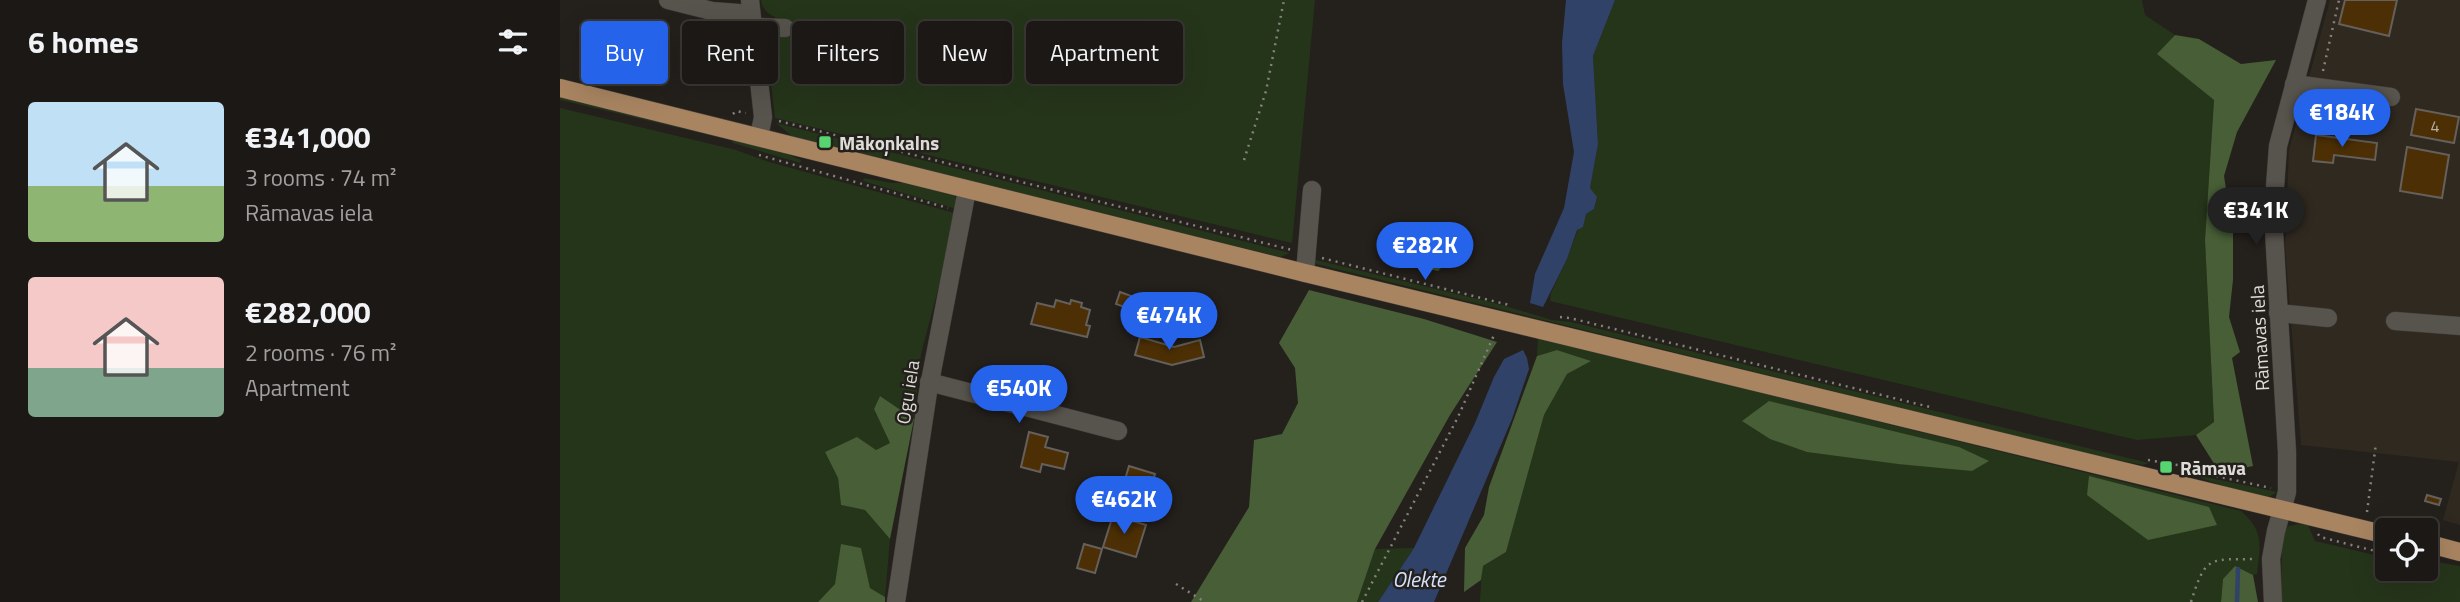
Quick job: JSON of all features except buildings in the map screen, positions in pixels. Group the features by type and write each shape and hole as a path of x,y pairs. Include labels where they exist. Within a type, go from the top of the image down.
{"main road":[{"path":"560,88 1305,273 1507,313 2375,532"},
{"path":"2438,546 2460,552"}],"street":[{"path":"668,0 712,11 751,14 785,28"},
{"name":"Rāmavas iela","path":"2273,602 2271,559 2287,492 2287,452 2273,214 2278,146 2317,0"},
{"path":"751,14 764,117 759,137"},
{"path":"2294,85 2390,97"},
{"name":"Ogu iela","path":"896,602 929,382 967,190"},
{"path":"1305,273 1312,190"},
{"path":"2278,313 2328,318"},
{"path":"2395,321 2460,326"},
{"path":"929,382 1118,431"}],"path":[{"path":"1244,160 1266,91 1284,0"},
{"path":"2319,88 2339,0"},
{"path":"729,129 736,111 764,117 1308,248 1507,313 1458,418 1362,602"},
{"path":"1552,317 1570,318 1943,410"},
{"path":"2367,512 2376,443"},
{"path":"2142,459 2173,463 2200,472"},
{"path":"2213,475 2277,490"},
{"path":"2191,602 2205,565 2216,561 2271,559"},
{"path":"1177,584 1206,602"}],"shaded area":[{"path":"2330,0 2460,0 2460,525 2443,520 2459,462 2301,445 2285,247 2289,150"}],"green space":[{"path":"761,0 1315,0 1292,243 775,118 771,84 778,84 778,38 785,37 787,21 774,17 762,5"},
{"path":"1615,0 2142,0 2145,15 2175,35 2158,54 2214,100 2205,240 2214,422 2196,435 2137,440 1550,301 1578,229 1583,226 1586,214 1594,209 1597,198 1590,188 1598,144 1593,56"},
{"path":"2175,35 2199,39 2241,64 2276,60 2237,132 2224,176 2233,232 2233,280 2229,317 2240,352 2232,358 2253,466 2220,473 2196,435 2214,422 2205,240 2214,100 2157,54"},
{"path":"560,96 723,136 722,138 560,100"},
{"path":"560,108 736,150 769,162 958,214 921,354 914,419 880,396 874,409 890,443 876,450 825,452 838,478 841,505 865,510 890,539 885,597 870,588 861,549 842,545 835,584 818,602 560,602"},
{"path":"776,123 1290,253 1280,257 793,137"},
{"path":"730,137 769,146 801,160 800,163 733,143"},
{"path":"864,178 892,183 914,183 953,193 958,202 957,209 863,181"},
{"path":"1403,223 1435,229 1451,242 1451,258 1438,271 1404,264 1389,256 1397,231"},
{"path":"1312,259 1502,305 1552,320 1571,322 2149,463 2143,465 2093,455 1316,264"},
{"path":"1309,290 1424,319 1497,342 1450,415 1375,549 1357,602 1191,602 1249,507 1254,440 1282,434 1298,403 1295,368 1279,343"},
{"path":"1538,338 2241,511 2254,526 2259,540 2257,574 2253,575 2235,566 2223,579 2221,602 1480,602 1482,567 1506,552 1544,415 1567,374 1590,361 1557,350 1537,356"},
{"path":"1557,350 1591,361 1567,374 1544,415 1506,552 1483,566 1481,580 1464,592 1465,548 1484,515 1489,487 1537,356"},
{"path":"880,396 914,419 890,539 865,510 841,505 838,478 825,452 857,437 876,450 890,443 874,409"},
{"path":"1769,401 1959,447 1989,461 1972,471 1807,452 1770,439 1742,421"},
{"path":"2188,470 2201,476 2277,492 2264,497 2228,488 2187,473"},
{"path":"2089,476 2209,507 2217,525 2148,540 2087,495"},
{"path":"2308,525 2315,541 2375,555 2375,581 2438,581 2438,562 2460,566 2460,602 2281,602 2282,533 2286,527"},
{"path":"841,544 861,548 870,588 885,597 885,602 818,602 835,584"},
{"path":"1414,548 1378,602 1357,602 1375,549"},
{"path":"2235,566 2253,575 2258,602 2221,602 2223,579"}],"water":[{"path":"1566,0 1615,0 1593,56 1598,144 1590,188 1597,197 1594,209 1586,214 1583,227 1577,230 1567,259 1543,307 1530,303 1535,274 1564,208 1574,152 1563,84 1562,43"},
{"name":"Olekte","path":"1523,350 1529,369 1512,419 1434,602 1378,602 1414,548 1504,359"}],"waterway":[{"path":"2237,602 2238,569"}],"place":[{"name":"Mākoņkalns","path":"825,142"},
{"name":"Rāmava","path":"2166,467"}]}
